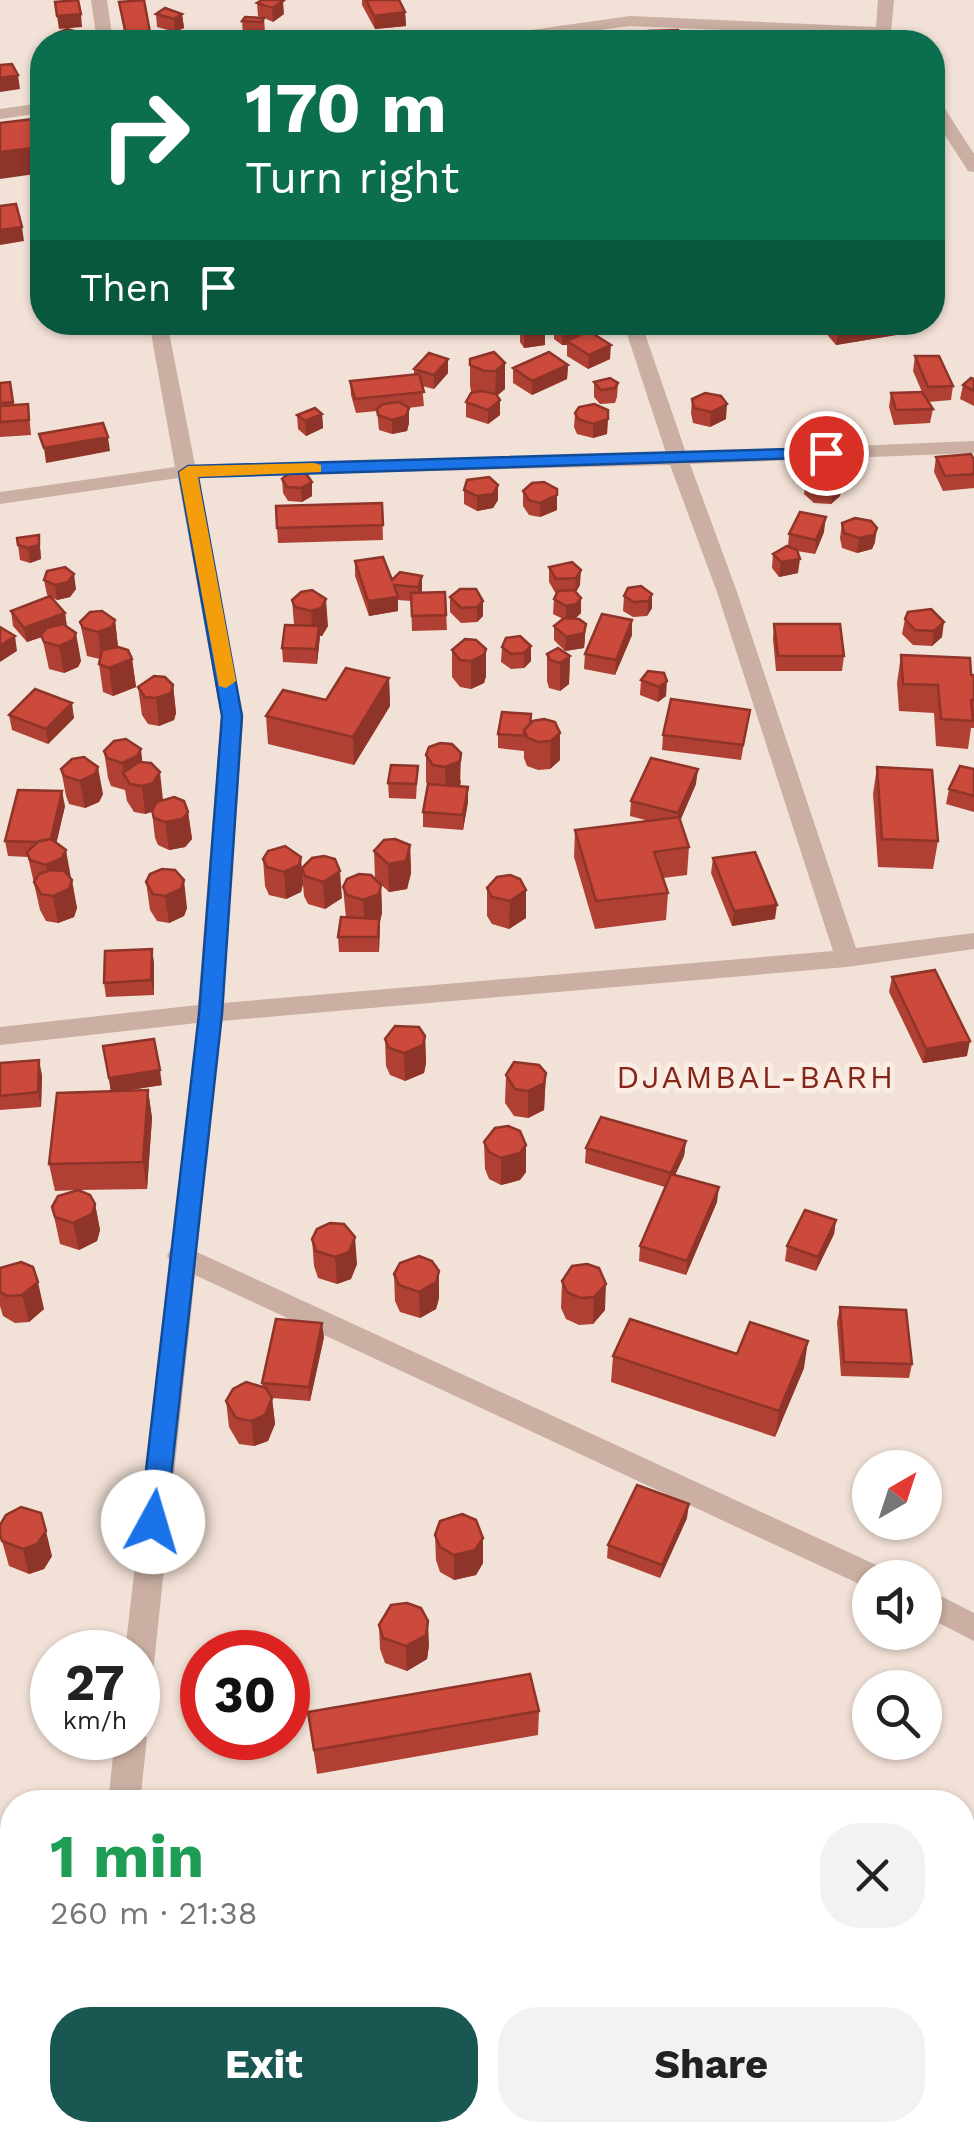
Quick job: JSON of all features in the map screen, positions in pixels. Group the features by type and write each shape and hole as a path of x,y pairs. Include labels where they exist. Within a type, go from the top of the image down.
{"street":[{"path":"99,0 103,30"},
{"path":"886,0 887,30"},
{"path":"581,30 630,21 775,30"},
{"path":"0,114 30,110"},
{"path":"945,121 974,167"},
{"path":"142,1630 180,1256 210,1014 232,716 161,335"},
{"path":"636,335 727,592 848,958"},
{"path":"0,498 188,472 678,460 974,447"},
{"path":"0,1036 848,958 974,941"},
{"path":"180,1256 852,1567"},
{"path":"942,1610 974,1628"},
{"path":"125,1790 129,1760"}],"building":[{"path":"78,0 81,14 57,16 55,2"},
{"path":"144,0 150,30 125,30 119,2"},
{"path":"366,0 399,0 405,12 374,16"},
{"path":"283,1 272,8 257,3"},
{"path":"165,8 182,14 174,19 156,14"},
{"path":"245,17 264,18 262,22 242,21"},
{"path":"12,64 18,75 0,78 0,65"},
{"path":"30,119 30,148 0,152 0,123"},
{"path":"16,204 22,227 0,230 0,206"},
{"path":"580,335 595,335 611,345 589,355 567,341"},
{"path":"494,352 505,363 496,371 470,365 470,359"},
{"path":"549,352 568,365 532,381 513,368"},
{"path":"429,353 448,359 434,375 414,369"},
{"path":"915,356 939,356 953,386 928,387"},
{"path":"419,374 424,392 355,399 350,381"},
{"path":"610,378 618,383 615,388 601,390 594,382"},
{"path":"974,379 974,391 963,385"},
{"path":"10,382 13,402 0,403 0,383"},
{"path":"922,392 933,409 896,410 891,393"},
{"path":"471,393 496,394 500,400 488,410 466,402"},
{"path":"705,393 721,396 727,404 711,412 694,408 692,399"},
{"path":"399,402 409,408 406,416 392,420 378,415 377,409 383,404"},
{"path":"28,404 29,420 0,422 0,406"},
{"path":"594,404 608,410 608,419 593,424 578,419 575,413 579,407"},
{"path":"315,408 322,414 305,421 297,415"},
{"path":"103,423 108,437 44,448 39,434"},
{"path":"971,454 974,474 945,476 936,457"},
{"path":"817,469 834,472 842,481 833,489 816,489 806,480"},
{"path":"290,472 305,472 312,482 301,488 287,487 282,479"},
{"path":"489,477 498,485 493,494 477,496 464,490 467,480"},
{"path":"544,482 557,489 557,495 540,503 529,500 523,491 532,483"},
{"path":"382,503 383,525 277,528 276,506"},
{"path":"800,512 826,517 816,540 789,534"},
{"path":"855,518 871,521 877,528 874,535 859,538 844,533 842,523"},
{"path":"39,535 39,545 18,545 17,538"},
{"path":"787,546 797,550 800,559 781,562 773,554"},
{"path":"383,557 392,580 400,572 422,576 418,587 394,585 398,597 368,601 355,561"},
{"path":"572,562 581,570 576,578 556,579 549,567"},
{"path":"65,567 74,574 68,582 55,585 44,580 47,571"},
{"path":"641,586 652,594 648,601 634,602 624,596 628,588"},
{"path":"460,589 476,589 483,601 477,607 461,608 450,597"},
{"path":"312,590 326,599 321,608 311,611 295,607 292,600 301,592"},
{"path":"574,590 581,598 576,604 566,606 554,599 558,591"},
{"path":"445,592 446,615 412,616 411,593"},
{"path":"50,596 65,613 24,628 11,611"},
{"path":"931,609 944,622 934,631 915,630 905,619 908,612"},
{"path":"102,611 115,620 112,627 98,632 83,628 80,622 90,612"},
{"path":"602,614 632,620 616,660 585,654"},
{"path":"564,618 586,624 584,633 566,637 554,626"},
{"path":"63,624 76,633 73,640 59,646 44,642 41,635 47,628"},
{"path":"774,624 840,624 844,656 778,656"},
{"path":"285,625 319,626 316,649 282,648"},
{"path":"0,627 15,636 0,646"},
{"path":"520,636 531,646 524,653 511,654 502,647 506,638"},
{"path":"465,639 476,640 486,649 484,655 471,661 460,660 452,650"},
{"path":"558,648 570,656 560,663 550,660 547,654"},
{"path":"102,650 128,650 132,659 109,668 99,664"},
{"path":"901,655 970,658 974,675 973,721 941,719 938,685 903,684"},
{"path":"346,668 389,678 353,737 266,716 283,690 326,700"},
{"path":"648,671 664,673 667,681 659,687 641,680"},
{"path":"154,676 165,677 173,685 171,693 145,697 138,687"},
{"path":"35,689 72,703 46,729 9,715"},
{"path":"671,699 750,710 743,745 663,735"},
{"path":"502,712 531,714 524,736 498,734"},
{"path":"533,721 555,722 560,733 551,741 528,738 524,730"},
{"path":"126,739 141,749 137,756 122,763 107,758 104,751 114,741"},
{"path":"452,744 461,753 460,761 445,767 433,765 426,755 429,747"},
{"path":"84,757 98,767 95,774 80,781 64,776 61,769 72,759"},
{"path":"651,758 698,769 678,813 631,801"},
{"path":"139,762 151,763 160,772 153,783 130,784 123,773"},
{"path":"391,765 418,766 416,784 388,783"},
{"path":"960,766 974,769 974,796 949,789"},
{"path":"877,767 932,770 938,841 882,839"},
{"path":"428,784 468,787 463,815 423,812"},
{"path":"18,790 62,791 51,839 5,841"},
{"path":"174,797 184,801 188,812 182,819 165,822 154,818 152,810 157,802"},
{"path":"679,817 689,847 654,852 668,893 596,901 575,830"},
{"path":"51,839 66,850 62,858 46,865 30,860 27,852 39,841"},
{"path":"395,839 410,845 406,861 388,864 374,851 384,840"},
{"path":"285,846 301,857 299,865 284,872 267,867 263,859 268,851"},
{"path":"755,852 777,905 734,911 713,858"},
{"path":"312,858 335,859 340,871 323,882 305,876 302,868"},
{"path":"162,869 175,870 184,880 181,889 165,896 153,894 146,882 150,874"},
{"path":"64,871 72,880 69,889 53,896 41,894 34,882 39,874"},
{"path":"371,875 381,885 379,894 363,900 347,895 343,887 347,879"},
{"path":"510,875 520,879 526,890 510,901 492,897 487,888 497,877"},
{"path":"341,917 379,919 378,937 338,937"},
{"path":"152,949 151,980 104,983 105,951"},
{"path":"935,970 970,1041 926,1049 892,977"},
{"path":"395,1026 419,1027 425,1036 423,1045 404,1053 389,1048 385,1039"},
{"path":"154,1039 160,1070 109,1078 103,1046"},
{"path":"39,1060 38,1092 0,1096 0,1063"},
{"path":"514,1062 539,1065 546,1073 544,1083 528,1091 515,1089 506,1075"},
{"path":"148,1090 143,1162 49,1164 57,1093"},
{"path":"601,1117 686,1141 671,1173 586,1148"},
{"path":"508,1126 520,1131 526,1145 520,1153 501,1158 489,1152 484,1142 495,1128"},
{"path":"671,1174 719,1187 687,1261 640,1246"},
{"path":"78,1190 90,1195 95,1204 92,1214 73,1223 55,1217 52,1207 58,1196"},
{"path":"805,1210 836,1220 818,1257 787,1246"},
{"path":"330,1223 344,1224 355,1237 349,1252 335,1257 316,1251 312,1239 317,1229"},
{"path":"419,1256 432,1261 439,1271 436,1282 419,1292 399,1285 394,1274 400,1263"},
{"path":"21,1262 33,1267 38,1282 22,1295 0,1292 0,1268"},
{"path":"587,1264 599,1268 606,1284 594,1297 580,1298 567,1292 562,1281 572,1266"},
{"path":"840,1307 906,1310 912,1364 844,1362"},
{"path":"276,1319 322,1323 309,1387 262,1383"},
{"path":"630,1319 737,1354 750,1322 808,1341 779,1411 613,1356"},
{"path":"246,1382 266,1388 272,1398 265,1415 251,1421 236,1418 226,1401 233,1389"},
{"path":"637,1485 689,1504 662,1565 608,1545"},
{"path":"21,1507 41,1513 46,1531 37,1544 23,1549 2,1541 0,1534 6,1515"},
{"path":"462,1514 476,1520 483,1538 475,1550 454,1555 440,1547 435,1535 440,1521"},
{"path":"407,1603 421,1608 428,1621 426,1635 406,1646 383,1638 379,1625 391,1605"},
{"path":"530,1674 539,1711 314,1750 310,1712"}],"slow traffic":[{"path":"226,681 188,472 314,468"}],"district":[{"name":"DJAMBAL-BARH","path":"756,1077"}],"route":[{"path":"153,1522 210,1014 232,716 188,472 826,453"}]}
